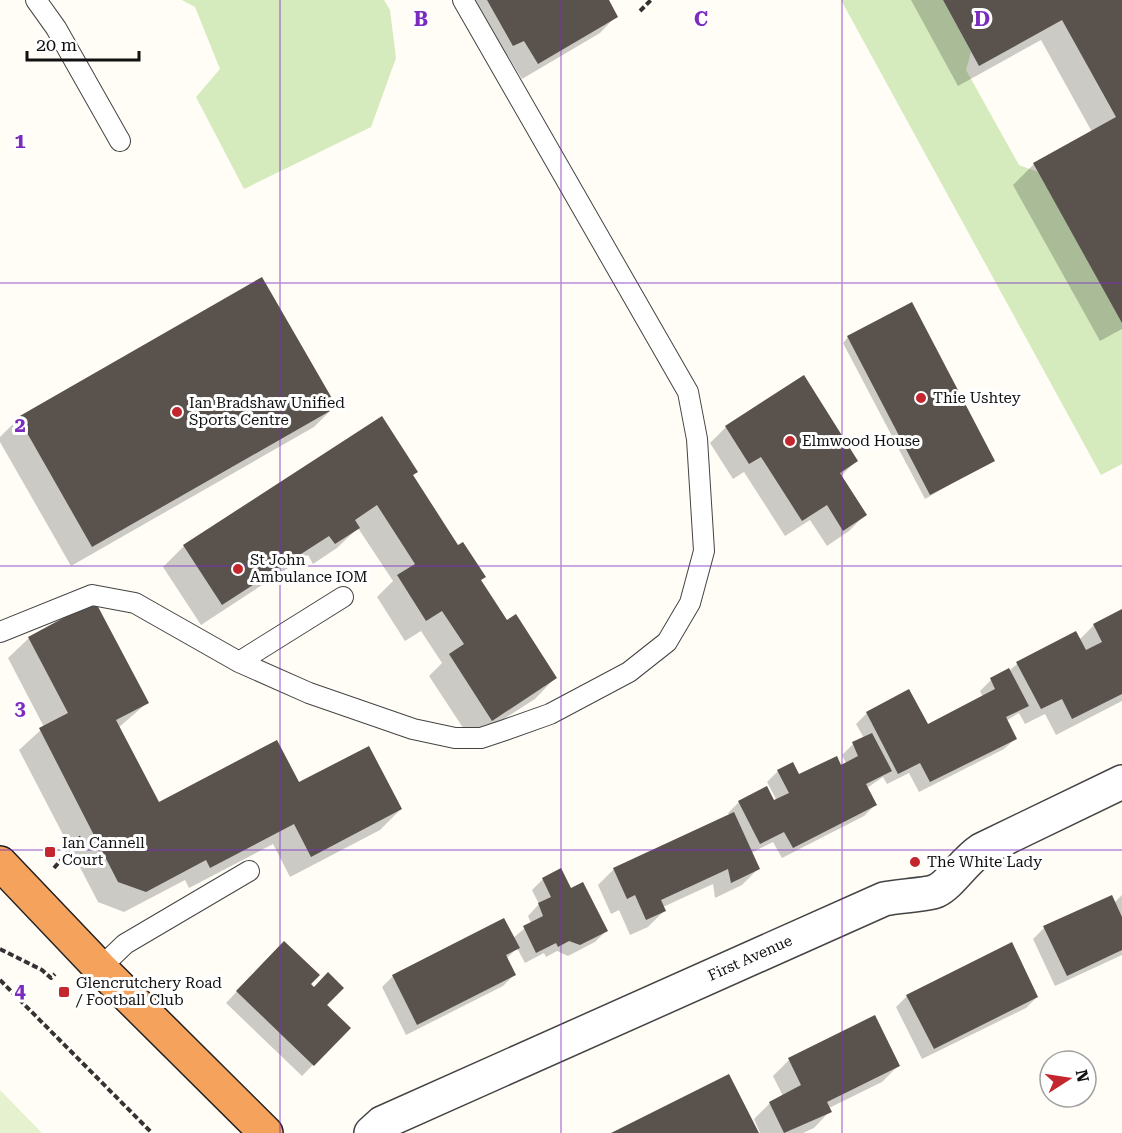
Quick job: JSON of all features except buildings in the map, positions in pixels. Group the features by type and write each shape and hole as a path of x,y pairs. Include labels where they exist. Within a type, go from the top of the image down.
{"highway":[{"path":"0,863 100,968 266,1133"}],"street":[{"name":"First Avenue","path":"371,1133 393,1118 884,899 935,891 955,875 966,859 981,850 1122,782"}],"lane":[{"path":"36,0 56,28 120,141"},
{"path":"0,632 92,595 135,603 239,662 309,693 413,729 455,738 481,738 550,714 629,672 667,642 690,603 704,551 698,439 688,392 463,0"},
{"path":"239,662 343,597"},
{"path":"100,968 125,944 249,871"}],"path":[{"path":"640,10 651,0"},
{"path":"53,869 81,837"},
{"path":"0,949 42,970 51,978 57,972"},
{"path":"0,980 152,1133"}],"green space":[{"path":"182,0 384,0 390,10 396,58 371,127 244,189 196,97 220,69 195,7"},
{"path":"841,0 943,0 971,52 966,70 1019,165 1038,172 1122,321 1122,464 1101,475"},
{"path":"0,1090 42,1133 0,1133"}],"place":[{"name":"Thie Ushtey","path":"921,398"},
{"name":"Ian Bradshaw Unified Sports Centre","path":"177,412"},
{"name":"Elmwood House","path":"790,441"},
{"name":"St John Ambulance IOM","path":"238,569"},
{"name":"Ian Cannell Court","path":"50,852"},
{"name":"The White Lady","path":"915,862"},
{"name":"Glencrutchery Road / Football Club","path":"64,992"}]}
